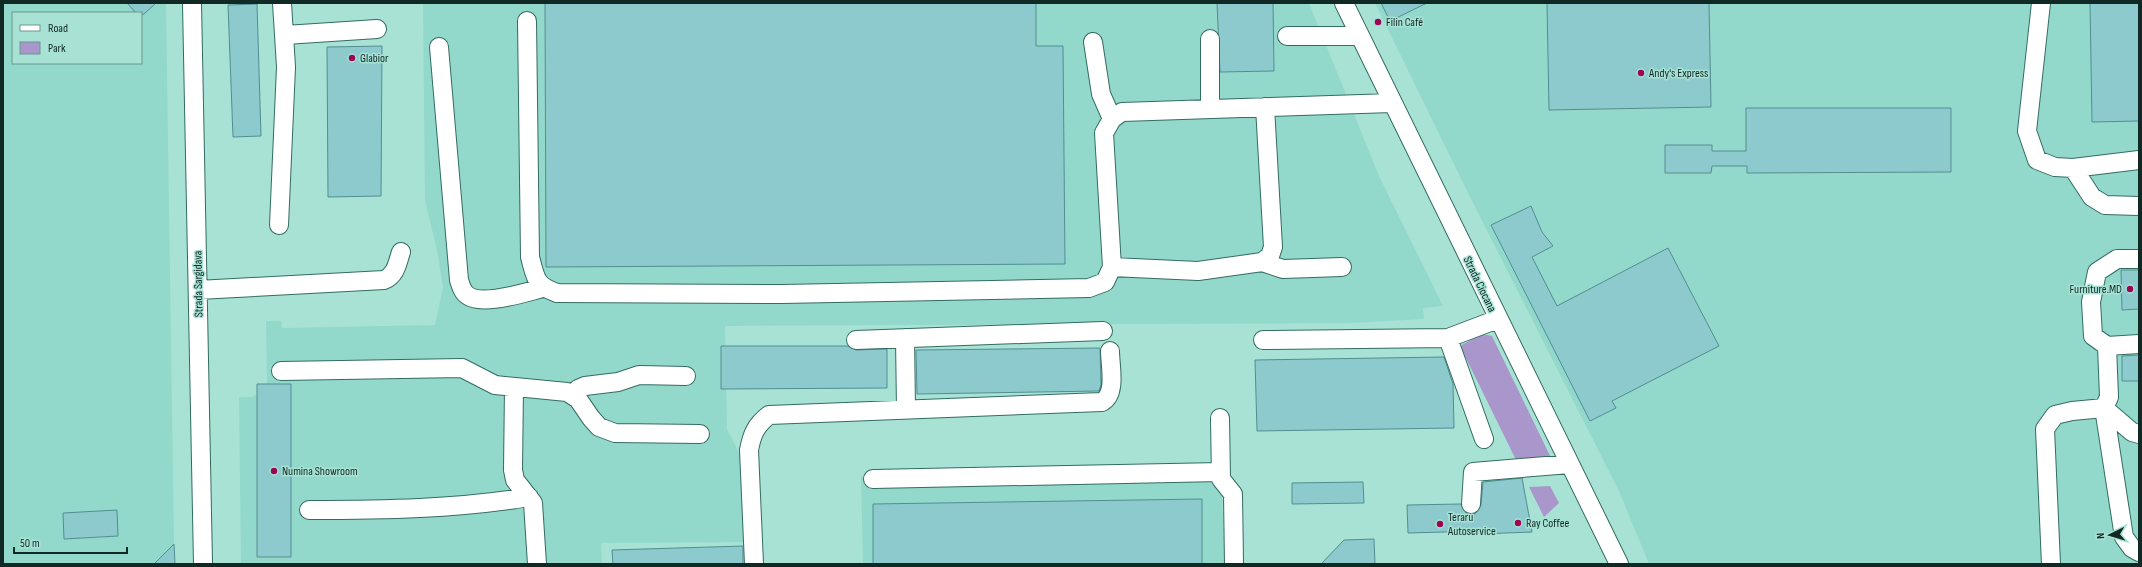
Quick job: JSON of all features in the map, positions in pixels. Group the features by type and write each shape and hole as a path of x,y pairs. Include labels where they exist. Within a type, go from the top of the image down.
{"street":[{"name":"Strada Sargidava","path":"192,3 203,564"},
{"path":"279,225 286,67 282,3"},
{"name":"Strada Ciocana","path":"1344,3 1619,564"},
{"path":"2041,3 2027,131 2037,160 2055,167 2073,168 2139,160"},
{"path":"527,21 530,258 535,277 543,288"},
{"path":"285,35 377,29"},
{"path":"1287,36 1360,36"},
{"path":"1210,39 1210,109"},
{"path":"1093,42 1101,94 1112,119"},
{"path":"439,47 459,280 464,292 471,297 492,299 543,288 558,293 775,294 1089,288 1105,282 1112,267 1104,133 1112,119 1122,112 1392,103"},
{"path":"1262,262 1270,256 1272,246 1265,107"},
{"path":"2073,168 2092,197 2105,205 2139,206"},
{"path":"198,290 384,280 390,278 394,273 401,252"},
{"path":"2139,259 2117,259 2097,272 2090,302 2092,336 2107,346 2139,344"},
{"path":"1112,267 1198,271 1262,262 1282,269 1342,267"},
{"path":"1263,340 1448,338 1498,319"},
{"path":"856,340 1103,331"},
{"path":"905,338 906,409"},
{"path":"1448,338 1484,439"},
{"path":"2107,346 2109,397 2104,408 2124,537 2132,548 2139,552"},
{"path":"754,564 748,450 752,434 759,423 769,415 1102,402 1107,399 1111,393 1110,352"},
{"path":"281,371 462,368 470,371 484,381 495,385 555,389 567,392 578,399 591,418 599,426 615,433 700,434"},
{"path":"572,395 578,389 585,386 618,382 639,375 686,376"},
{"path":"514,387 513,470 515,480 529,497 535,513 537,564"},
{"path":"2051,564 2045,429 2055,415 2072,411 2104,408 2132,432 2139,434"},
{"path":"1220,418 1221,479 1233,494 1234,564"},
{"path":"1471,504 1473,472 1570,464"},
{"path":"873,479 1221,472"},
{"path":"309,510 390,510 493,502 529,497"}],"shaded area":[{"path":"3,3 166,3 174,544 154,564 3,564"},
{"path":"423,3 1309,3 1379,176 1443,306 1423,308 1424,319 1351,323 725,326 727,429 746,466 750,542 601,543 602,564 241,564 239,397 252,397 267,387 266,321 281,321 282,328 435,325 443,287 437,250 425,201"},
{"path":"1375,3 2139,3 2139,564 1649,564 1619,491 1470,197"},
{"path":"1207,466 1221,475 1225,564 863,564 861,477"}],"green space":[{"path":"1482,334 1492,336 1553,462 1518,464 1460,346"},
{"path":"1550,486 1559,503 1544,517 1529,487"}],"building":[{"path":"127,3 156,3 144,14 142,15 142,12 135,12"},
{"path":"545,3 1036,3 1036,46 1063,46 1065,264 546,267"},
{"path":"1217,3 1273,3 1274,71 1220,72"},
{"path":"1381,3 1427,3 1390,21"},
{"path":"1547,3 1709,3 1711,107 1549,110"},
{"path":"2090,3 2139,3 2139,121 2092,122"},
{"path":"257,4 261,136 233,137 228,5"},
{"path":"382,46 381,196 328,197 327,47"},
{"path":"1746,108 1951,108 1951,172 1747,173 1747,166 1712,166 1711,173 1665,173 1665,145 1712,145 1712,151 1746,151"},
{"path":"1531,206 1542,232 1553,246 1532,257 1557,306 1668,248 1719,346 1612,401 1616,408 1590,421 1491,225"},
{"name":"Furniture.MD","path":"2121,270 2139,270 2139,309 2122,310"},
{"path":"721,346 848,346 856,350 887,349 887,388 721,389"},
{"path":"1100,348 1101,385 1099,391 917,394 916,350"},
{"path":"2139,355 2139,381 2122,381 2122,356"},
{"path":"1444,357 1453,384 1454,428 1257,431 1255,360"},
{"name":"Numina Showroom","path":"257,384 291,384 291,557 257,557"},
{"path":"1522,478 1532,532 1480,534 1480,531 1408,533 1407,505 1461,504 1466,513 1475,514 1481,505 1483,482"},
{"path":"1363,482 1364,503 1292,504 1292,483"},
{"path":"1202,499 1202,564 873,564 873,504"},
{"path":"117,510 118,536 64,539 63,513"},
{"path":"1374,539 1375,564 1321,564 1344,540"},
{"path":"174,544 175,564 154,564"},
{"path":"743,546 743,564 613,564 612,550"}],"place":[{"name":"Filin Café","path":"1378,22"},
{"name":"Glabior","path":"352,58"},
{"name":"Andy's Express","path":"1641,73"},
{"name":"Furniture.MD","path":"2130,289"},
{"name":"Numina Showroom","path":"274,471"},
{"name":"Ray Coffee","path":"1518,523"},
{"name":"Teraru Autoservice","path":"1440,524"}]}
